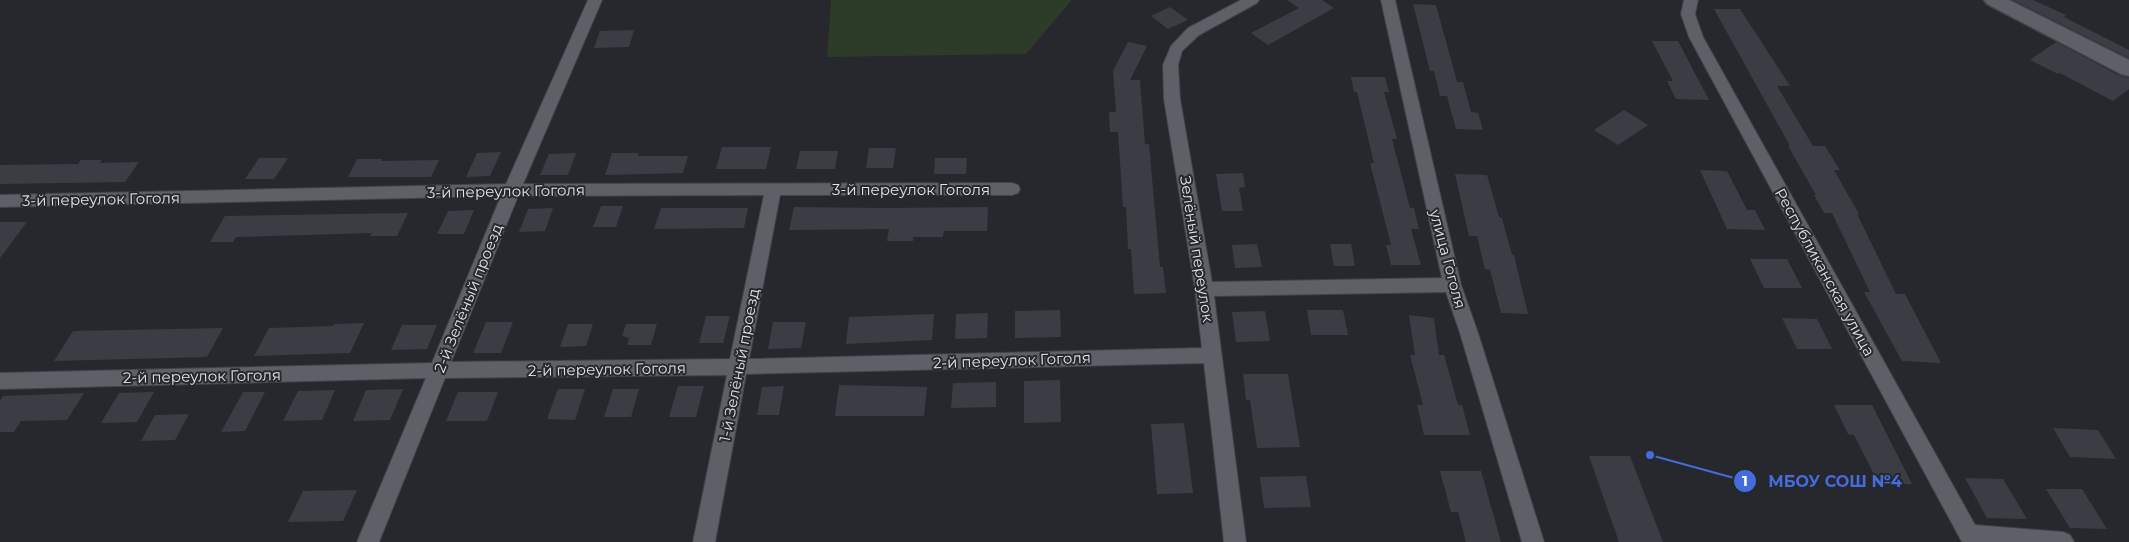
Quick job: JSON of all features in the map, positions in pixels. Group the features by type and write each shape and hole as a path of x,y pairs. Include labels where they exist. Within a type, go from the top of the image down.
{"main road":[{"path":"1994,0 2129,69"}],"street":[{"name":"2-й Зелёный проезд","path":"368,542 512,190 595,0"},
{"name":"Зелёный переулок","path":"1235,542 1204,289 1172,99 1171,61 1174,51 1188,34 1252,0"},
{"name":"улица Гоголя","path":"1388,0 1452,285 1469,333 1533,542"},
{"name":"Республиканская улица","path":"1691,0 1687,14 1693,30 1971,538"},
{"name":"1-й Зелёный проезд","path":"704,542 773,189"},
{"name":"3-й переулок Гоголя","path":"0,201 512,190 1012,189"},
{"path":"1204,289 1452,285"},
{"name":"2-й переулок Гоголя","path":"0,381 439,370 738,368 1213,355"},
{"path":"1971,538 2063,542"}],"green space":[{"path":"831,0 1072,0 1026,54 827,57"}],"building":[{"path":"1287,0 1322,0 1334,8 1268,45 1251,33 1299,8"},
{"path":"2013,0 2033,0 2066,15 2064,17 2129,50 2129,58"},
{"path":"1413,4 1436,5 1457,82 1463,82 1471,112 1478,113 1483,130 1456,129 1447,96 1440,96 1434,71 1430,71"},
{"path":"1170,7 1188,20 1168,29 1151,16"},
{"path":"1714,9 1740,9 1790,86 1777,86 1813,146 1825,146 1840,170 1834,170 1859,214 1857,214 1896,294 1905,294 1941,363 1902,361 1864,292 1870,292 1832,213 1824,213 1788,146 1790,146"},
{"path":"634,30 629,47 594,48 600,31"},
{"path":"1652,41 1678,41 1709,100 1676,99 1667,81 1673,81"},
{"path":"1128,42 1147,46 1130,80 1140,80 1145,144 1149,144 1160,267 1163,267 1166,293 1134,294 1131,249 1128,249 1126,207 1123,207 1118,132 1110,132 1109,112 1116,112 1113,71"},
{"path":"2056,42 2120,76 2129,78 2129,89 2113,101 2060,73 2058,74 2030,60"},
{"path":"1351,77 1385,77 1389,92 1384,92 1397,139 1392,139 1410,208 1414,208 1419,229 1411,229 1421,265 1391,265 1386,245 1391,245 1370,163 1374,163 1357,92 1354,92"},
{"path":"1624,110 1648,125 1618,145 1594,130"},
{"path":"722,147 771,147 766,169 716,169"},
{"path":"869,148 896,148 893,168 866,168"},
{"path":"800,151 838,151 835,169 796,169"},
{"path":"501,152 490,176 466,177 477,153"},
{"path":"576,153 568,175 540,175 549,154"},
{"path":"612,153 638,153 638,156 688,156 683,173 605,175"},
{"path":"259,158 288,158 274,179 245,179"},
{"path":"935,158 967,158 966,174 934,174"},
{"path":"357,159 382,159 381,161 439,160 431,177 348,177"},
{"path":"81,160 102,160 99,163 139,162 125,182 0,184 0,165 78,164"},
{"path":"1700,170 1727,171 1747,210 1755,210 1765,230 1727,229"},
{"path":"1243,173 1245,187 1239,188 1243,211 1222,211 1216,174"},
{"path":"1455,174 1487,175 1499,217 1502,218 1512,255 1514,255 1528,314 1501,313 1490,270 1485,269 1477,236 1469,236"},
{"path":"601,206 623,206 616,227 593,227"},
{"path":"794,207 988,207 987,231 944,231 943,237 913,237 913,241 887,241 889,229 789,230"},
{"path":"553,208 545,231 519,232 528,209"},
{"path":"661,208 748,208 744,228 654,229"},
{"path":"474,210 464,234 437,234 448,211"},
{"path":"408,213 397,236 370,236 372,233 236,237 233,242 210,242 225,216"},
{"path":"0,222 27,222 0,258"},
{"path":"1257,244 1262,267 1235,268 1232,245"},
{"path":"1330,244 1351,244 1355,266 1334,266"},
{"path":"1750,259 1787,259 1802,288 1764,288"},
{"path":"1060,310 1061,337 1015,338 1015,311"},
{"path":"1307,310 1343,310 1348,335 1311,335"},
{"path":"1265,311 1270,341 1236,342 1232,312"},
{"path":"988,313 987,338 955,339 956,314"},
{"path":"934,314 932,340 846,344 849,317"},
{"path":"1409,315 1434,318 1439,355 1444,355 1458,405 1462,405 1470,435 1424,435 1417,405 1423,405 1410,355 1415,355"},
{"path":"706,316 730,316 723,343 699,343"},
{"path":"1782,318 1817,319 1832,349 1797,349"},
{"path":"486,322 513,322 501,353 473,353"},
{"path":"773,322 806,322 801,348 768,349"},
{"path":"364,323 350,353 254,356 269,328"},
{"path":"568,324 593,324 586,346 560,347"},
{"path":"626,324 657,324 651,345 627,345 629,338 622,336"},
{"path":"402,325 437,325 427,349 391,350"},
{"path":"223,328 207,357 54,361 73,331"},
{"path":"1243,374 1288,374 1300,447 1257,448 1250,400 1246,400"},
{"path":"1060,380 1061,422 1024,423 1024,381"},
{"path":"996,382 996,407 951,408 953,383"},
{"path":"839,385 927,387 924,416 835,416"},
{"path":"678,386 704,386 696,417 669,417"},
{"path":"784,386 779,415 757,415 762,387"},
{"path":"403,389 390,420 353,421 366,390"},
{"path":"558,389 585,389 575,420 547,419"},
{"path":"613,389 639,389 631,417 604,417"},
{"path":"335,390 322,420 283,421 298,391"},
{"path":"154,392 137,422 101,423 119,393"},
{"path":"243,392 265,392 245,431 221,432"},
{"path":"458,392 498,392 487,421 446,421"},
{"path":"84,393 67,420 21,421 14,432 0,432 0,401 3,396"},
{"path":"1834,405 1872,405 1912,484 1879,484 1854,435 1848,434"},
{"path":"189,414 175,440 141,441 155,415"},
{"path":"1184,423 1193,493 1157,494 1151,424"},
{"path":"2053,428 2098,430 2116,459 2070,457"},
{"path":"1589,456 1630,456 1663,542 1619,542"},
{"path":"1440,471 1481,471 1501,542 1466,542 1458,512 1451,512"},
{"path":"1306,476 1311,507 1264,508 1260,477"},
{"path":"1965,478 2003,479 2027,519 1987,518"},
{"path":"2046,489 2082,489 2107,529 2070,528"},
{"path":"357,490 343,521 288,522 303,491"}],"place":[{"name":"МБОУ СОШ №4","path":"1650,455"}]}
